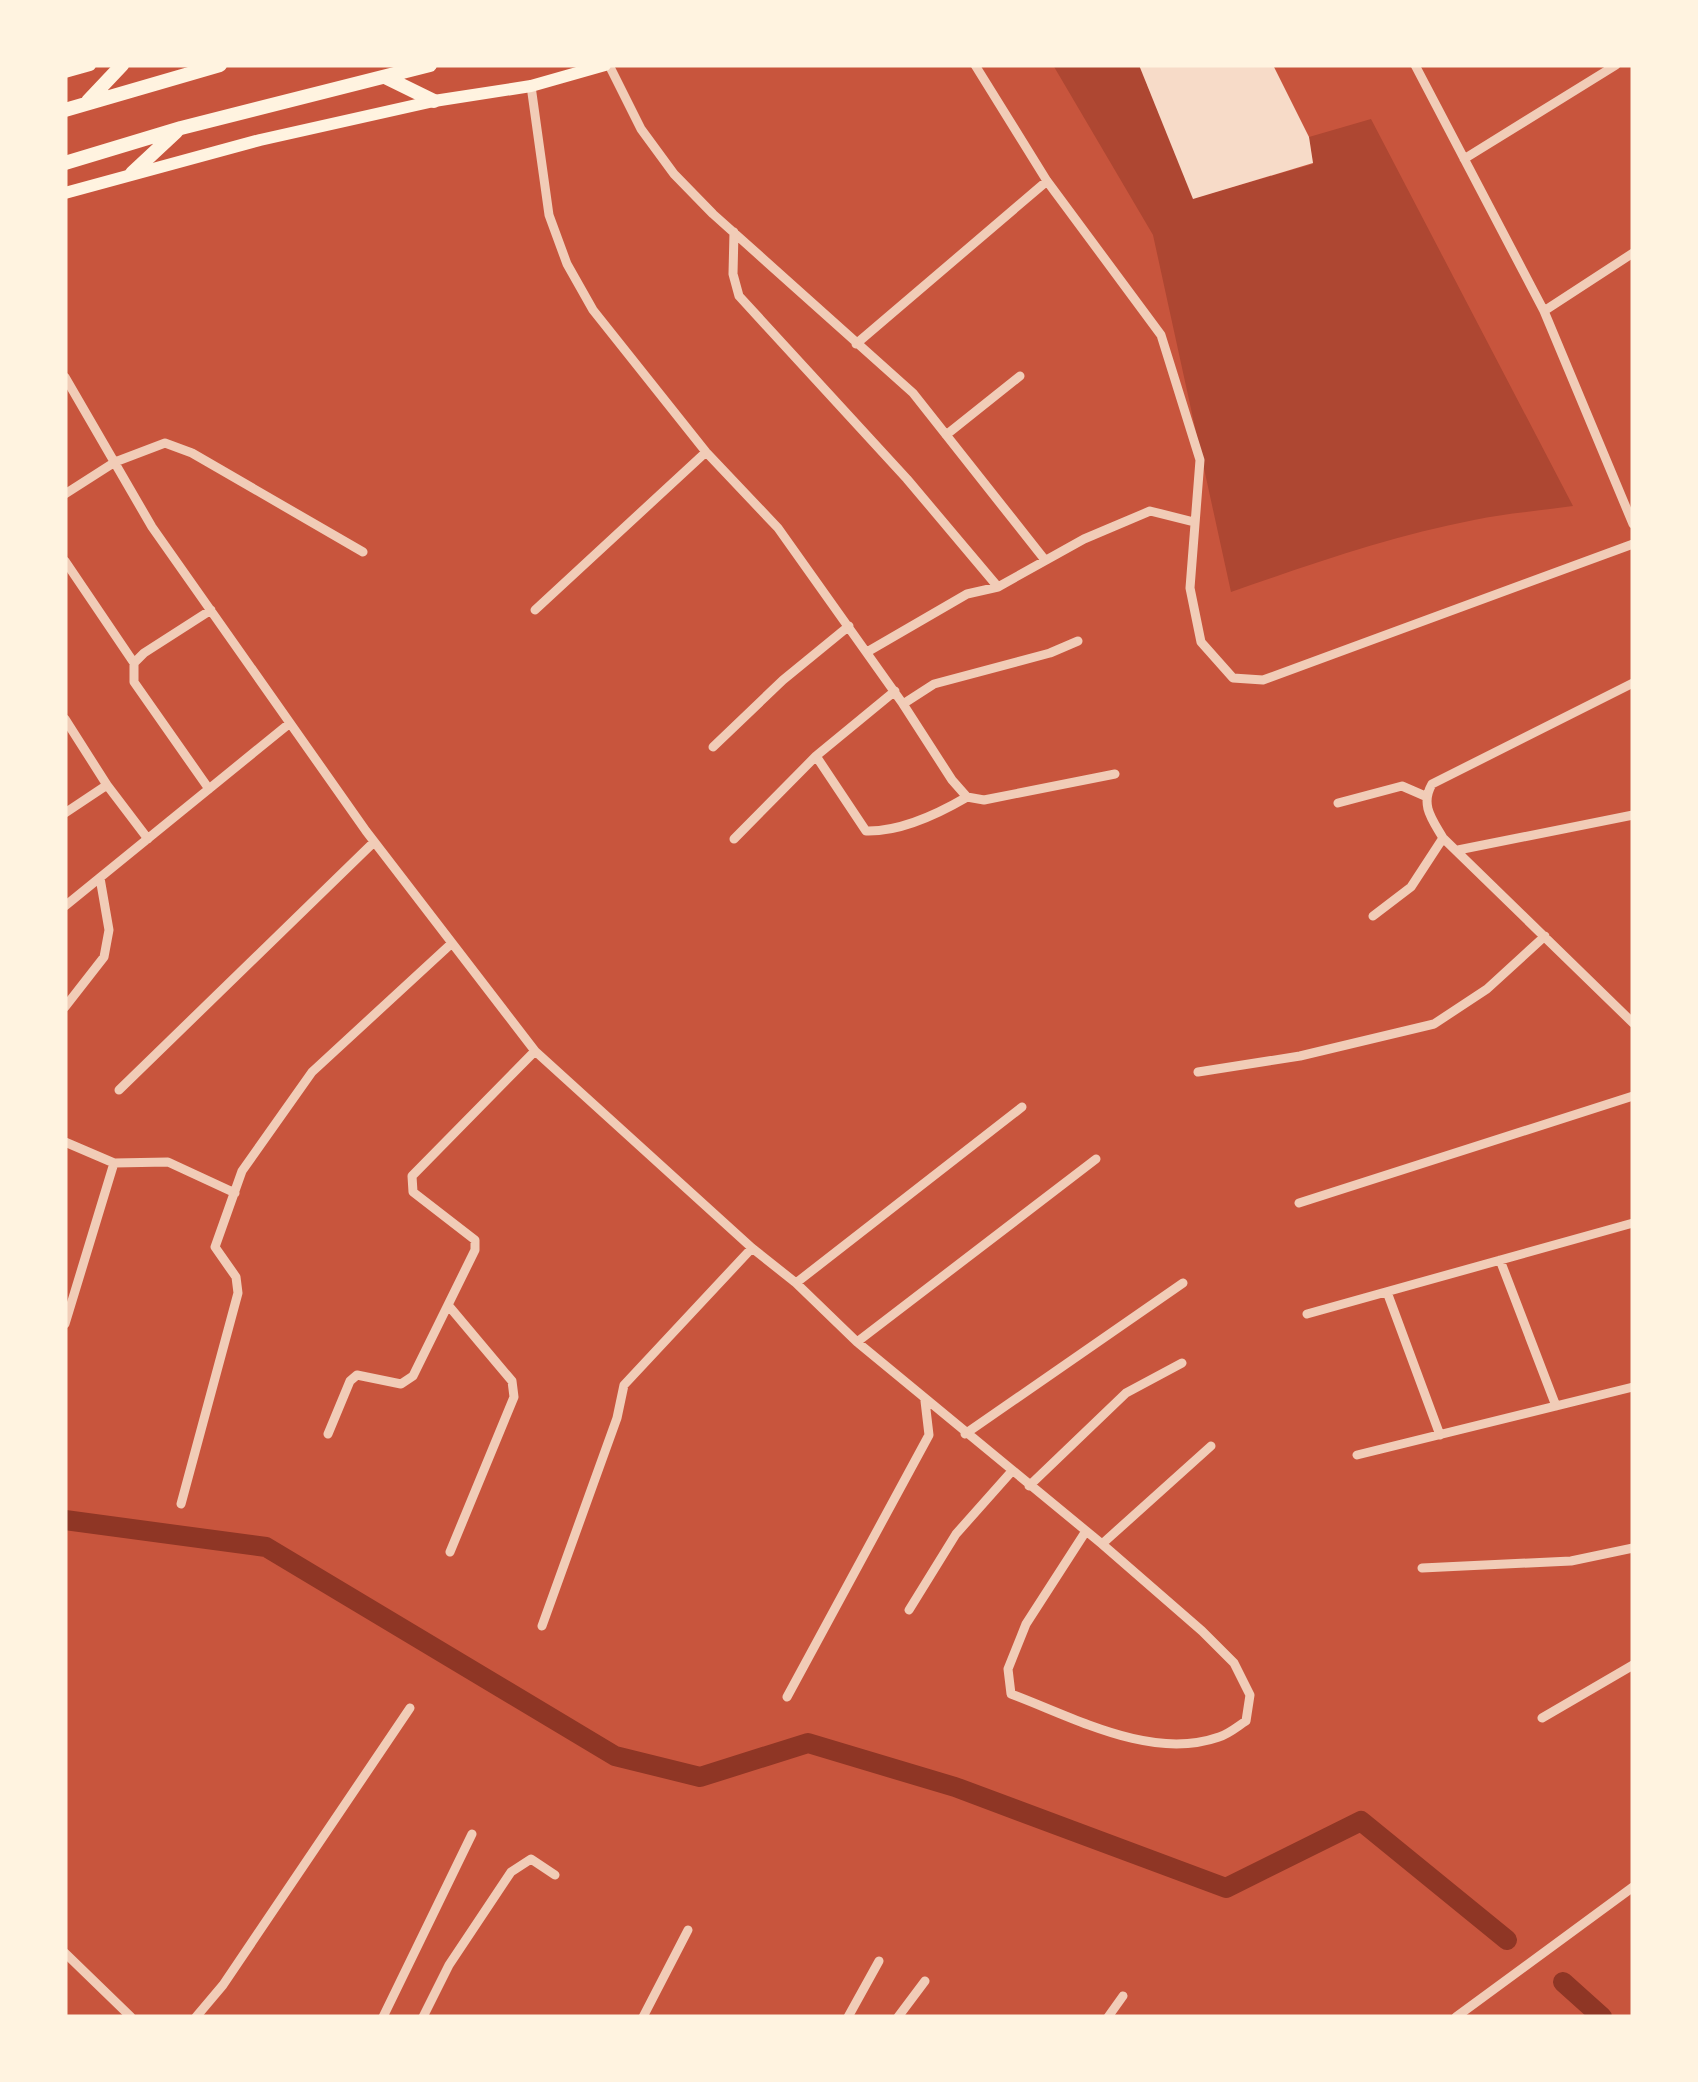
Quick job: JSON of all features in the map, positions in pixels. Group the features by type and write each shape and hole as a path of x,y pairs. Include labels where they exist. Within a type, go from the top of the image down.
{"highway":[{"path":"85,104 122,65"},
{"path":"65,110 220,65"},
{"path":"65,163 181,128 430,65"},
{"path":"385,76 434,101"},
{"path":"132,172 181,128"}],"main road":[{"path":"65,72 90,65"},
{"path":"65,193 132,172 434,101 531,86 607,65"}],"street":[{"path":"607,65 641,129 693,195 912,394 1045,560"},
{"path":"976,65 1047,181 1161,335 1200,460 1190,588 1201,642 1234,678 1263,680 1633,544"},
{"path":"1415,65 1544,311 1633,524"},
{"path":"1464,159 1616,65"},
{"path":"531,86 543,189 567,264 593,310 706,452 778,528 904,704 952,780 967,797 984,800 1115,774"},
{"path":"856,344 1047,181"},
{"path":"734,232 732,274 738,296 859,426 998,587"},
{"path":"1544,311 1633,253"},
{"path":"946,435 1020,376"},
{"path":"65,377 152,526 374,842 535,1051 857,1342 1102,1544 1234,1663 1250,1695 1246,1721 1221,1737 1190,1743 1135,1740 1011,1694 1008,1669 1026,1624 1086,1531"},
{"path":"65,494 115,462 165,443 363,552"},
{"path":"535,610 706,452"},
{"path":"1622,492 1633,486"},
{"path":"867,652 967,594 998,587 1045,560 1150,511 1194,522"},
{"path":"65,561 134,664 134,682 209,789"},
{"path":"134,664 144,653 211,610"},
{"path":"713,747 782,680 849,626"},
{"path":"904,704 934,684 1050,653 1078,641"},
{"path":"1633,683 1432,784 1425,796 1428,812 1443,838 1633,1023"},
{"path":"734,838 816,756 895,691"},
{"path":"65,719 148,839"},
{"path":"65,906 290,723"},
{"path":"816,756 866,831 881,832 938,814 967,797"},
{"path":"65,812 107,784"},
{"path":"1338,802 1402,786 1425,796"},
{"path":"1458,850 1633,815"},
{"path":"1373,916 1411,886 1443,838"},
{"path":"119,1090 374,842"},
{"path":"65,1007 104,957 109,930 100,878"},
{"path":"1198,1072 1300,1056 1434,1024 1488,989 1545,936"},
{"path":"180,1504 238,1293 236,1277 215,1247 242,1171 312,1072 452,943"},
{"path":"328,1434 350,1381 358,1374 400,1384 414,1376 475,1250 475,1240 413,1192 412,1176 535,1051"},
{"path":"1299,1203 1633,1096"},
{"path":"796,1283 1022,1107"},
{"path":"65,1142 114,1163 168,1162 235,1193"},
{"path":"857,1342 1096,1158"},
{"path":"65,1324 114,1163"},
{"path":"1308,1314 1633,1223"},
{"path":"542,1626 617,1418 624,1385 752,1248"},
{"path":"1500,1260 1556,1406"},
{"path":"965,1434 1183,1284"},
{"path":"1387,1292 1440,1435"},
{"path":"448,1305 512,1381 514,1397 450,1552"},
{"path":"1029,1486 1126,1393 1182,1363"},
{"path":"1357,1455 1633,1387"},
{"path":"788,1698 930,1435 925,1401"},
{"path":"1102,1544 1211,1446"},
{"path":"909,1610 956,1534 1012,1471"},
{"path":"1422,1568 1570,1561 1633,1548"},
{"path":"1542,1718 1633,1665"},
{"path":"196,2017 223,1985 410,1708"},
{"path":"383,2017 472,1834"},
{"path":"423,2017 449,1965 511,1872 530,1858 555,1875"},
{"path":"1456,2017 1633,1886"},
{"path":"643,2017 688,1930"},
{"path":"67,1960 119,2013 131,2017"},
{"path":"848,2017 880,1961"},
{"path":"898,2017 925,1981"},
{"path":"1108,2017 1123,1996"}],"shaded area":[{"path":"1053,65 1139,65 1194,198 1313,164 1309,137 1371,119 1573,506 1486,518 1412,534 1231,592 1153,235"}],"building":[{"path":"1139,65 1273,65 1309,137 1313,163 1193,199"}],"waterway":[{"path":"65,1520 266,1547 615,1756 700,1777 808,1743 955,1787 1226,1888 1361,1821 1507,1940"},
{"path":"1563,1982 1602,2017"}]}
